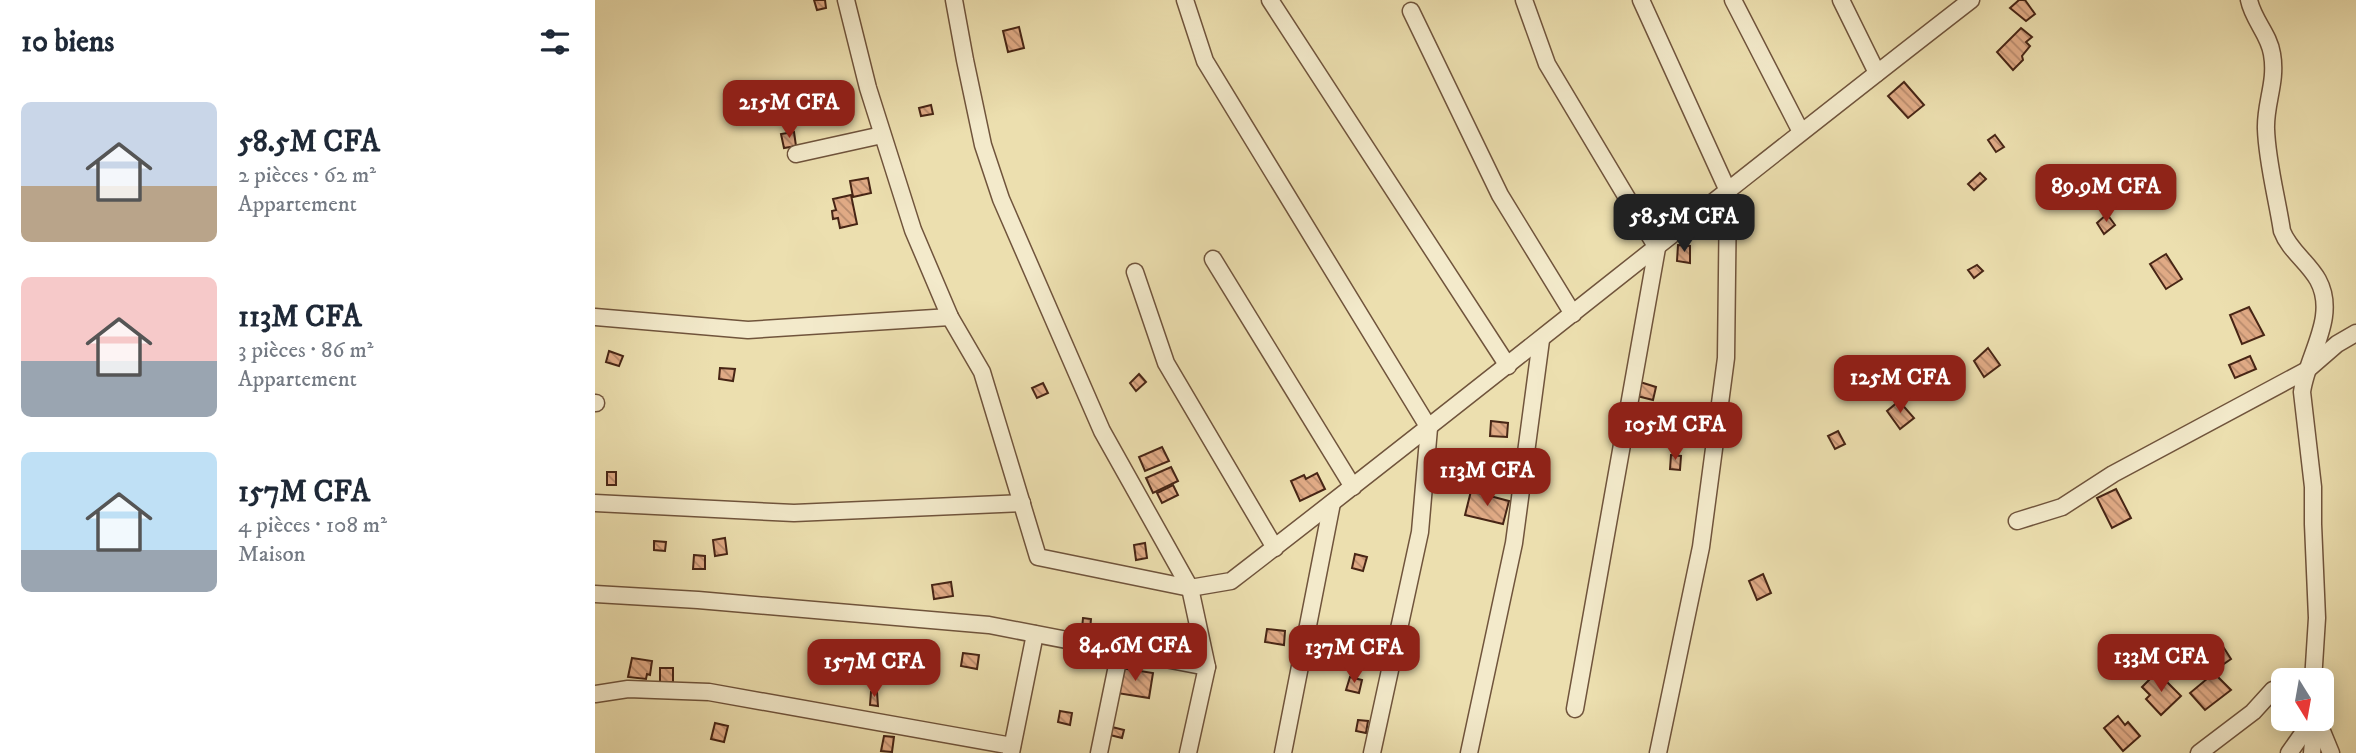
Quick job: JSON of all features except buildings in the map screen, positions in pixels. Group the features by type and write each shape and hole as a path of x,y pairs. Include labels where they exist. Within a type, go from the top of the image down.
{"street":[{"path":"846,0 882,135 913,230 950,317 982,372 1038,557 1190,587 1231,581 1275,548 1877,73 1952,6 1971,0"},
{"path":"954,0 983,145 1001,199 1102,431 1190,587 1207,667 1188,753"},
{"path":"1185,0 1205,61 1429,428 1420,532 1372,753"},
{"path":"1270,0 1508,366"},
{"path":"1524,0 1547,65 1657,247 1575,709"},
{"path":"1641,0 1728,191 1726,358 1701,547 1658,753"},
{"path":"1734,0 1801,132"},
{"path":"1841,0 1877,73"},
{"path":"2249,0 2253,16 2269,40 2272,52 2274,83 2266,129 2282,231 2285,239 2310,268 2324,299 2322,328 2302,392 2313,486 2317,618 2314,668"},
{"path":"1411,11 1500,195 1573,314"},
{"path":"796,154 882,135"},
{"path":"1213,259 1353,487"},
{"path":"1135,272 1166,363 1275,548"},
{"path":"595,317 748,330 950,317"},
{"path":"2017,522 2062,507 2113,474 2307,370 2337,344 2356,334"},
{"path":"1469,753 1514,543 1541,340"},
{"path":"595,503 794,513 1022,503"},
{"path":"1283,753 1332,503"},
{"path":"595,594 989,625 1207,667"},
{"path":"595,694 628,689 709,692 1011,750 1035,634"},
{"path":"1099,753 1120,651"},
{"path":"2199,753 2253,712 2271,692"},
{"path":"2289,753 2305,732"},
{"path":"2312,753 2314,732"},
{"path":"2321,732 2331,753"}]}
